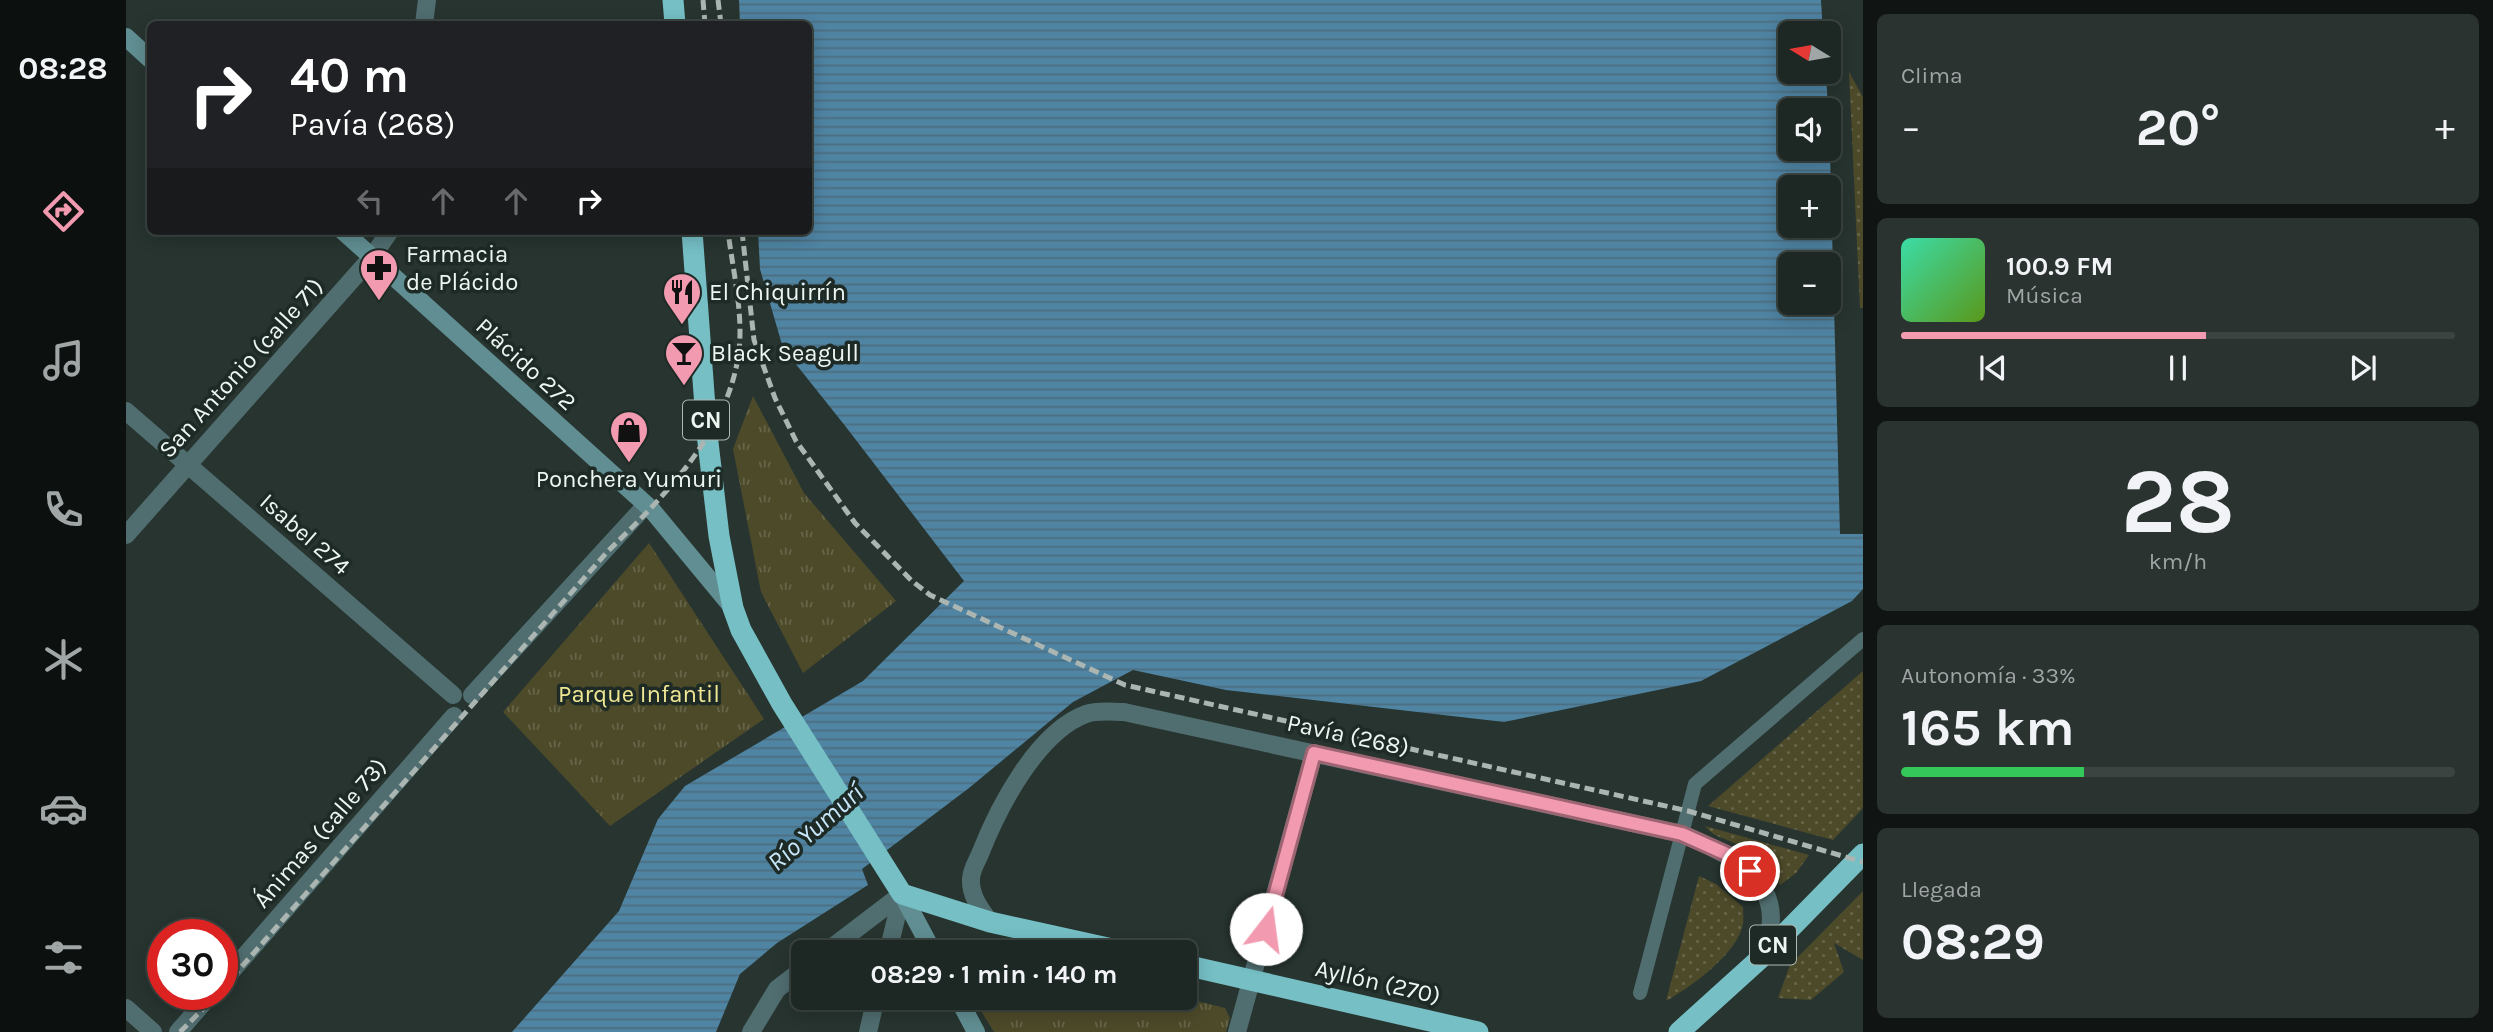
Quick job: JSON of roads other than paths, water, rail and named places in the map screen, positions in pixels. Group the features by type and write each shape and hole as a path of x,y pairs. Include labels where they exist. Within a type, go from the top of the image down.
{"highway":[{"path":"673,0 675,21"},
{"name":"CN","path":"692,235 707,433 719,536 733,608 741,630 782,704 897,886"},
{"name":"CN","path":"1679,1032 1763,956 1863,854"},
{"path":"897,886 990,922 1072,940"},
{"name":"Ayllón (270)","path":"1197,968 1478,1032"}],"street":[{"path":"424,21 427,0"},
{"path":"126,37 147,56"},
{"name":"Plácido 272","path":"347,235 646,505 733,608"},
{"name":"San Antonio (calle 71)","path":"126,535 372,257 387,235"},
{"name":"Isabel 274","path":"126,411 453,695"},
{"path":"472,695 646,505"},
{"name":"Pavía (268)","path":"990,922 975,902 971,879 994,817 1017,779 1045,744 1087,714 1124,712 1682,834 1731,856 1750,871 1762,889 1769,904 1771,928 1763,956"},
{"name":"Ánimas (calle 73)","path":"238,964 454,716"},
{"path":"1237,1032 1314,753"},
{"path":"839,940 897,886"},
{"path":"890,940 897,886"},
{"path":"897,886 926,940"},
{"path":"751,1032 777,989 791,978"},
{"path":"126,1008 153,1032"},
{"path":"178,1032 197,1010"},
{"path":"868,1032 873,1010"},
{"path":"964,1010 976,1032"}],"lane":[{"path":"1640,993 1695,784 1863,639"}],"water":[{"name":"Río Yumurí","path":"739,0 1821,0 1822,21 1778,21 1778,84 1827,84 1827,98 1778,98 1778,161 1830,161 1831,175 1778,175 1778,238 1832,238 1833,252 1778,252 1778,315 1834,315 1840,534 1863,534 1863,589 1852,601 1701,681 1504,722 1226,690 1133,670 1073,702 969,788 862,869 868,885 777,943 740,974 716,1032 512,1032 619,911 658,819 685,786 863,681 964,581 783,348 760,269 758,235 812,235 812,21 740,21"}],"railway":[{"path":"703,0 705,21"},
{"path":"718,0 721,21"},
{"path":"238,971 608,551 654,505 696,454 728,396 737,365 740,320 729,235"},
{"path":"742,235 754,340 775,398 796,441 855,523 912,581 930,595 1125,685 1688,811 1863,862"},
{"path":"180,1032 202,1010"}],"place":[{"name":"Farmacia de Plácido","path":"379,302"},
{"name":"El Chiquirrín","path":"682,326"},
{"name":"Black Seagull","path":"684,387"},
{"name":"Ponchera Yumuri","path":"629,464"}],"park label":[{"name":"Parque Infantil","path":"639,694"}]}
